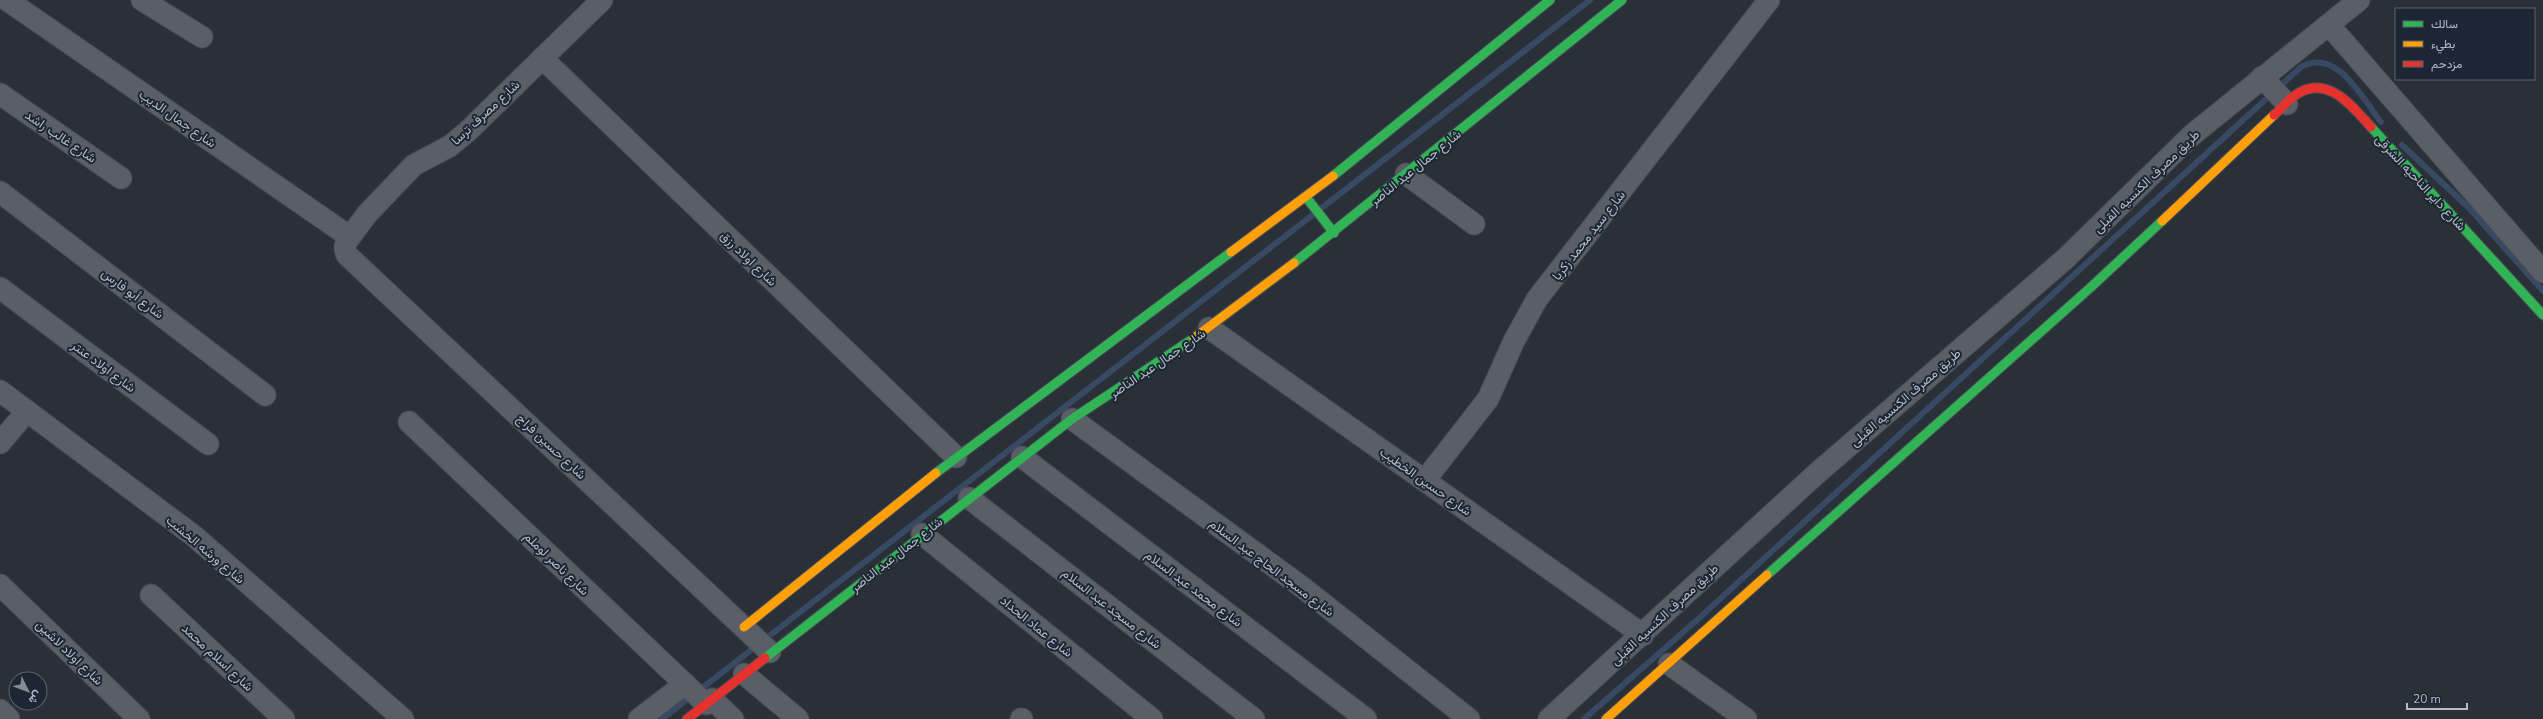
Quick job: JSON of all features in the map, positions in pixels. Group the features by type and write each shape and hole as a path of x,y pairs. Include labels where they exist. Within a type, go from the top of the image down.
{"street":[{"name":"شارع جمال الديب","path":"7,0 350,237"},
{"path":"142,0 202,37"},
{"name":"شارع مصرف ترسا","path":"350,237 367,214 408,170 450,146 462,136 602,0"},
{"name":"شارع جمال عبد الناصر","path":"639,719 699,696 744,674 760,642 956,457 1309,200 1550,0"},
{"name":"شارع جمال عبد الناصر","path":"760,642 922,534 1072,419 1209,328 1331,230 1406,174 1622,0"},
{"name":"شارع سيد محمد زكريا","path":"1425,480 1488,399 1514,341 1537,299 1769,0"},
{"name":"طريق مصرف الكنسيه القبلى","path":"1549,719 1643,635 1815,475 2065,259 2192,135 2359,0"},
{"path":"2329,25 2543,272"},
{"name":"شارع اولاد رزق","path":"542,58 956,457"},
{"path":"1606,719 2090,288 2287,104 2262,77"},
{"name":"شارع داير الناحيه الشرقى","path":"2287,104 2295,95 2307,89 2319,87 2332,90 2342,96 2543,315"},
{"name":"شارع غالب راشد","path":"0,94 121,178"},
{"path":"1406,174 1474,224"},
{"name":"شارع أبو فارس","path":"0,192 265,395"},
{"path":"1309,200 1331,230"},
{"name":"شارع حسين فراج","path":"350,237 344,245 347,255 760,642"},
{"name":"شارع اولاد عنتر","path":"0,288 208,444"},
{"name":"شارع حسين الخطيب","path":"1209,328 1643,635"},
{"name":"شارع ورشه الخشب","path":"0,390 194,536 403,719"},
{"path":"0,443 27,411"},
{"name":"شارع مسجد الحاج عبد السلام","path":"1072,419 1302,587 1469,719"},
{"name":"شارع ناصر لوملم","path":"409,422 699,696 733,719"},
{"name":"شارع محمد عبد السلام","path":"1022,457 1366,719"},
{"name":"شارع مسجد عبد السلام","path":"969,498 1254,719"},
{"name":"شارع عماد الحداد","path":"922,534 1152,719"},
{"name":"شارع اولاد لاشين","path":"0,585 140,719"},
{"name":"شارع اسلام محمد","path":"151,595 284,719"},
{"path":"1668,664 1746,719"},
{"path":"744,674 798,719"},
{"name":"شارع جمال عبد الناصر","path":"687,719 699,696"},
{"path":"0,710 9,719"}],"waterway":[{"path":"662,719 1590,0"},
{"path":"1584,719 1697,620 2301,67 2314,63 2326,64 2337,69 2357,89 2381,122"},
{"path":"2402,145 2470,209 2543,291"}],"traffic: fast":[{"path":"1333,176 1550,0"},
{"path":"1294,263 1622,0"},
{"path":"2371,127 2543,315"},
{"path":"1306,197 1334,233"},
{"path":"1767,575 2090,288 2162,221"},
{"path":"936,473 1231,252"},
{"path":"765,658 1072,419 1194,338"}],"traffic: slow":[{"path":"2162,221 2274,115"},
{"path":"1231,252 1333,176"},
{"path":"1194,338 1294,263"},
{"path":"744,627 936,473"},
{"path":"1606,719 1767,575"}],"traffic: jam":[{"path":"2274,115 2294,96 2306,90 2317,88 2327,90 2347,102 2371,127"},
{"path":"687,719 765,658"}]}
